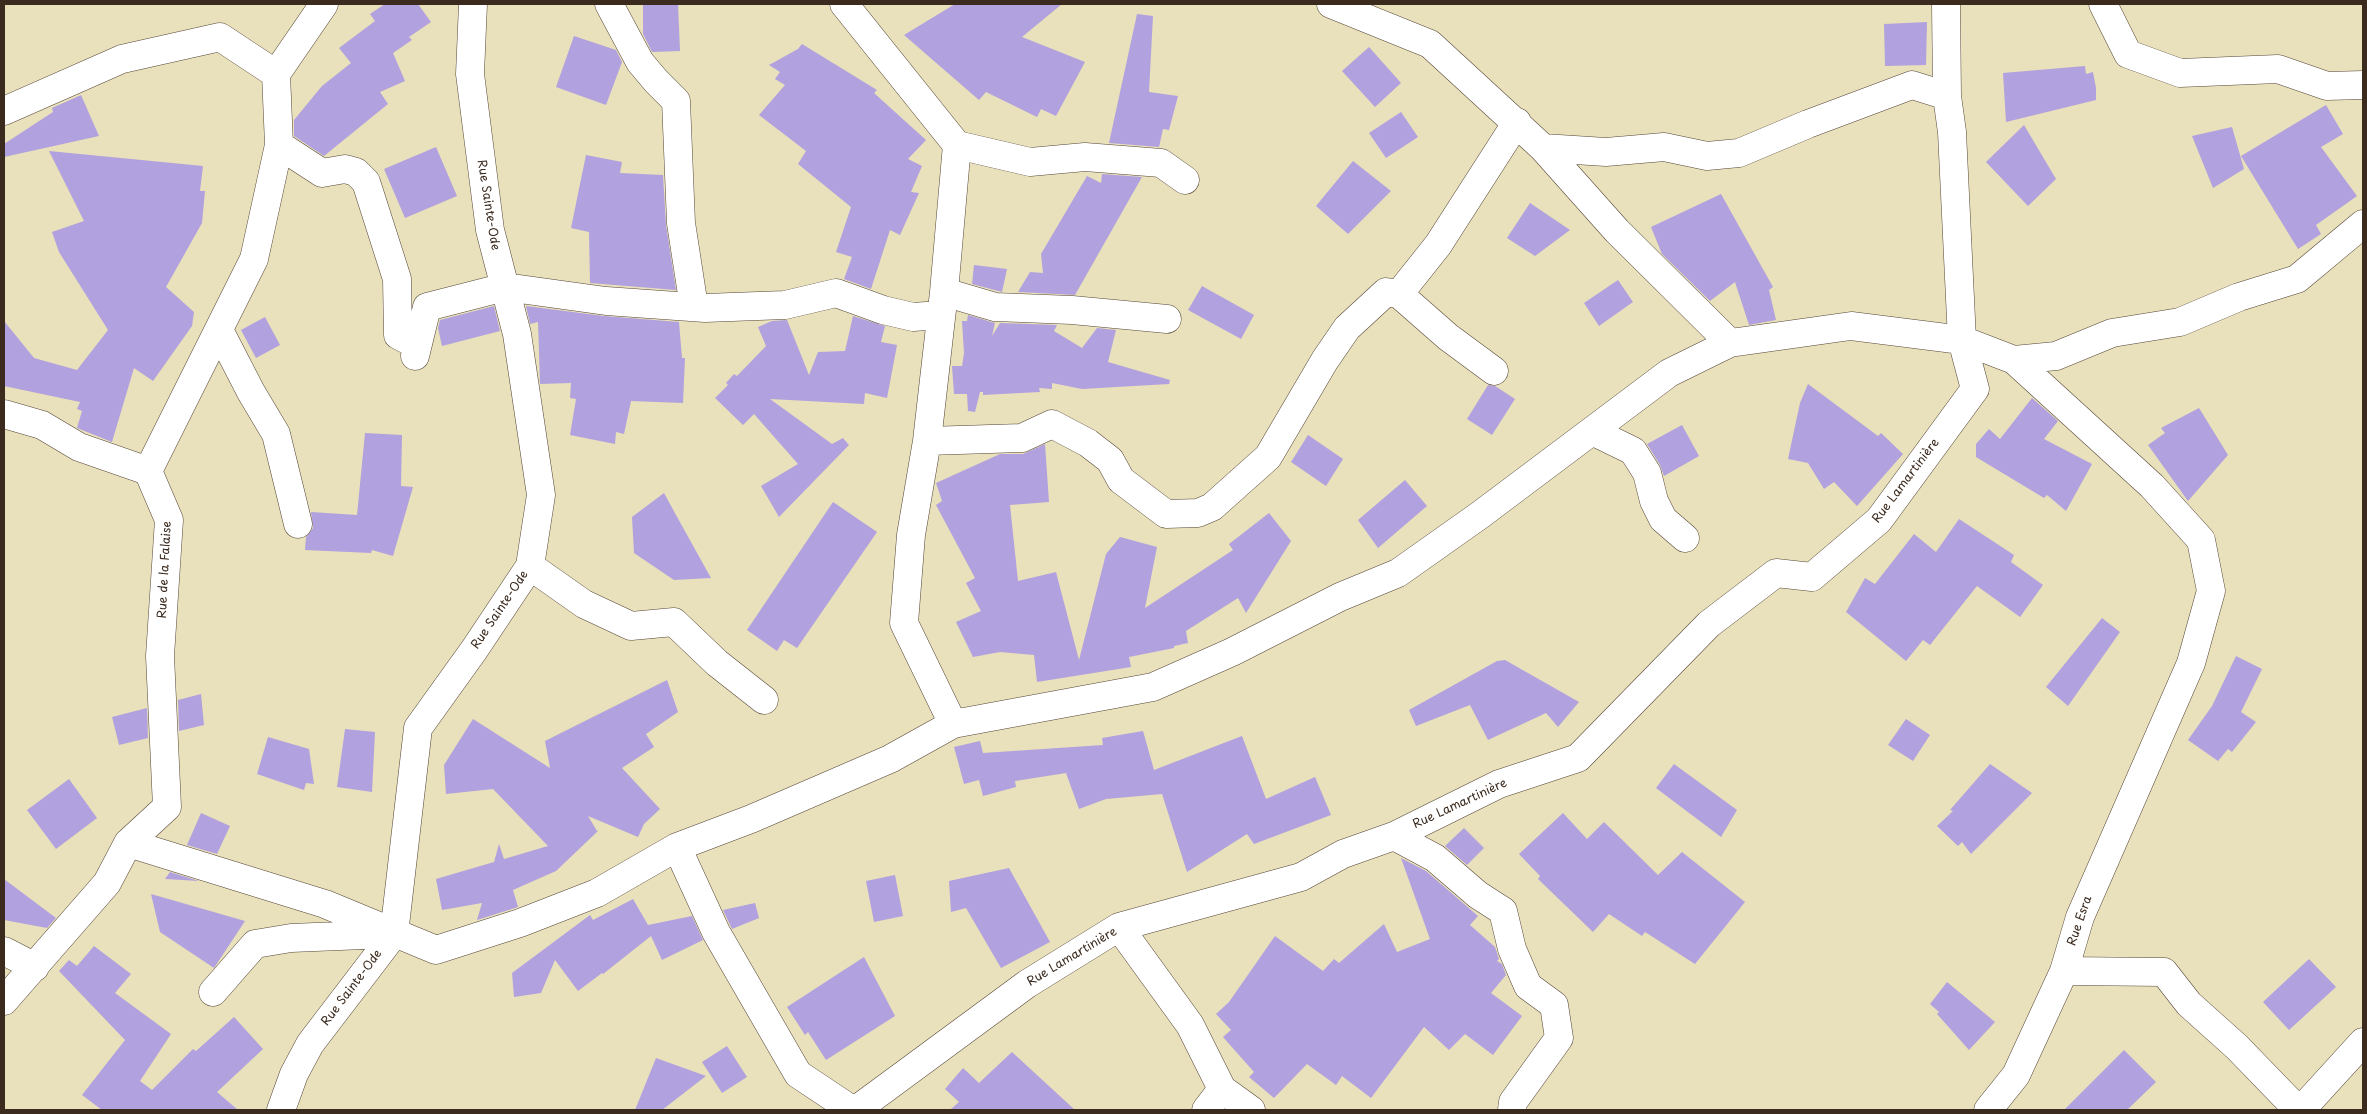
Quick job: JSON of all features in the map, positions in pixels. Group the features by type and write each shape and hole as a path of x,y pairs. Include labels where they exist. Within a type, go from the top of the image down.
{"street":[{"path":"4,414 42,425 79,447 148,471 254,260 279,146 276,74 324,4"},
{"name":"Rue Sainte-Ode","path":"281,1110 294,1074 310,1044 394,934 418,728 474,650 530,566 541,495 517,334 490,230 470,74 473,4"},
{"path":"609,4 640,62 676,101 681,223 694,307"},
{"path":"844,4 957,146 1030,162 1085,157 1161,163 1185,180"},
{"path":"1331,4 1430,44 1517,122 1543,148 1617,231 1730,343"},
{"path":"1946,4 1947,96 1952,132 1962,340"},
{"path":"2103,4 2128,54 2180,73 2278,70 2327,86 2363,85"},
{"path":"4,111 122,59 220,37 276,74"},
{"path":"1543,148 1606,152 1664,147 1707,156 1739,153 1808,124 1912,85 1947,96"},
{"path":"1399,294 1438,245 1517,122"},
{"path":"279,146 322,173 345,169 356,172 366,182 397,279 398,335 416,350 427,307 505,287 606,301 694,307 785,305 836,292 882,310 913,317 942,304 1072,310 1167,319"},
{"path":"953,724 904,623 911,535 927,441 957,146"},
{"path":"128,843 326,904 436,950 520,923 597,894 677,847 751,819 890,759 953,724 1153,687 1232,652 1340,597 1398,573 1669,373 1730,343 1851,326 1962,340 2014,360 2056,356 2112,333 2180,322 2239,297 2296,279 2363,224"},
{"path":"927,441 1022,438 1052,424 1088,443 1110,460 1121,480 1166,514 1198,513 1212,507 1268,457 1325,360 1347,328 1386,292 1399,294 1448,337 1494,371"},
{"path":"219,330 251,392 276,434 298,524"},
{"name":"Rue Lamartinière","path":"856,1110 1027,984 1119,927 1301,876 1343,854 1394,836 1499,784 1578,758 1709,624 1776,573 1812,577 1879,520 1975,389 1962,340"},
{"name":"Rue Esra","path":"1988,1110 2016,1074 2064,971 2083,909 2165,727 2191,664 2211,591 2200,540 2152,486 2014,360"},
{"path":"1592,431 1634,451 1647,474 1654,501 1663,519 1685,538"},
{"name":"Rue de la Falaise","path":"4,1001 107,883 128,843 167,807 160,656 169,520 148,471"},
{"path":"530,566 584,604 631,626 674,622 717,663 764,700"},
{"path":"1394,836 1435,858 1478,895 1503,911 1512,949 1528,986 1554,1005 1559,1038 1513,1102 1512,1110"},
{"path":"677,847 716,932 798,1074 852,1110"},
{"path":"1119,927 1190,1025 1214,1100 1251,1110"},
{"path":"213,992 255,944 291,938 394,934"},
{"path":"4,951 35,967"},
{"path":"2064,971 2164,972 2189,1004 2236,1047 2299,1110 2363,1042"}],"building":[{"path":"385,4 418,4 431,22 409,37 412,40 393,53 405,81 380,92 388,104 324,156 294,136 294,120 322,86 351,63 339,48 375,21 370,14"},
{"path":"643,4 678,4 680,51 652,52 643,34"},
{"path":"955,4 1062,4 1022,37 1085,62 1056,116 1041,109 1037,117 986,92 979,100 904,35"},
{"path":"1137,14 1153,16 1149,92 1178,96 1169,130 1163,129 1159,147 1109,143"},
{"path":"1927,22 1926,65 1885,66 1884,24"},
{"path":"574,36 616,50 622,62 606,105 556,87"},
{"path":"802,44 877,90 874,93 926,140 908,159 922,166 911,192 919,193 900,235 890,230 871,289 844,279 852,257 836,252 851,207 798,164 806,151 759,115 785,85 775,79 780,72 769,65 798,49"},
{"path":"1369,47 1401,83 1375,107 1342,71"},
{"path":"2085,66 2086,74 2093,72 2096,100 2006,122 2003,73"},
{"path":"81,95 99,136 4,157 4,144 53,112 52,108"},
{"path":"2326,105 2343,134 2321,147 2357,196 2316,225 2321,234 2298,249 2241,156"},
{"path":"1401,112 1418,137 1386,158 1369,133"},
{"path":"2024,125 2056,179 2028,206 1986,162"},
{"path":"2232,127 2244,169 2213,188 2192,136"},
{"path":"436,147 457,196 405,218 384,169"},
{"path":"49,151 203,166 200,191 205,191 202,223 166,287 194,312 192,326 153,381 134,368 112,442 77,428 82,411 77,409 80,402 4,386 4,321 34,358 77,370 108,330 59,252 52,232 84,221"},
{"path":"586,155 622,162 620,173 663,175 666,225 676,290 590,283 589,232 571,228"},
{"path":"1353,161 1391,191 1348,234 1316,206"},
{"path":"1102,174 1142,177 1075,295 1018,292 1030,272 1043,273 1041,254 1087,176 1101,183"},
{"path":"1721,194 1773,287 1769,290 1776,320 1749,325 1735,282 1710,301 1662,254 1651,227"},
{"path":"1530,203 1570,230 1535,256 1507,238"},
{"path":"974,265 1007,269 1002,292 972,284"},
{"path":"1618,280 1633,302 1599,326 1584,303"},
{"path":"1202,286 1254,315 1241,339 1188,310"},
{"path":"494,306 500,331 442,346 438,328 440,320"},
{"path":"526,306 604,316 679,322 682,358 685,358 683,403 631,401 624,434 616,432 615,444 570,435 576,399 570,398 571,383 540,384 538,322 530,324"},
{"path":"968,315 995,323 992,336 1000,323 1057,325 1054,331 1082,348 1097,328 1116,330 1108,362 1170,380 1169,384 1082,389 1052,383 1052,389 1039,388 1040,392 983,395 983,392 980,392 975,412 968,411 967,394 954,394 952,366 962,366 964,353 962,321 967,321"},
{"path":"853,316 885,326 881,342 897,345 887,398 865,393 864,404 770,399 832,444 843,438 849,445 779,517 761,486 798,464 754,414 743,425 715,398 728,385 726,383 734,374 737,376 766,346 758,327 772,321 787,320 809,375 818,352 845,351"},
{"path":"265,317 280,345 256,358 241,330"},
{"path":"1808,384 1878,436 1881,433 1903,454 1857,506 1834,482 1824,489 1808,463 1788,459 1800,403"},
{"path":"1488,385 1495,386 1515,399 1492,435 1467,419"},
{"path":"2032,398 2058,421 2044,439 2092,464 2066,511 2047,495 2044,498 1976,457 1976,444 1989,429 2000,439"},
{"path":"2199,408 2228,455 2188,501 2148,445 2165,433 2161,428"},
{"path":"1682,425 1699,456 1664,476 1660,465 1647,444"},
{"path":"365,433 402,435 401,486 413,487 393,556 372,550 371,553 305,550 306,537 313,528 311,512 357,515"},
{"path":"1308,435 1343,459 1326,486 1291,462"},
{"path":"1045,444 1049,502 1010,505 1018,581 1056,572 1079,660 1106,554 1120,537 1157,547 1145,608 1233,550 1229,544 1269,513 1291,541 1246,613 1238,598 1186,631 1188,643 1174,646 1174,648 1129,657 1131,667 1037,682 1034,655 1000,652 973,657 956,622 981,611 966,583 975,578 936,505 942,501 936,483 1000,454 1023,454"},
{"path":"1405,480 1427,506 1378,548 1358,520"},
{"path":"664,493 711,578 674,580 634,553 632,517"},
{"path":"833,502 877,532 797,648 784,640 777,651 747,630"},
{"path":"1959,519 2014,555 2011,562 2043,585 2020,617 1977,586 1930,645 1923,640 1906,661 1846,612 1865,578 1875,584 1914,534 1936,552"},
{"path":"2102,618 2120,632 2068,706 2046,687"},
{"path":"2236,656 2262,669 2241,712 2256,722 2232,752 2228,749 2218,761 2188,740 2212,706"},
{"path":"1505,660 1579,702 1558,727 1546,713 1488,740 1470,705 1416,726 1409,710 1497,661"},
{"path":"667,680 678,712 646,734 654,747 622,768 660,809 644,824 638,837 588,816 598,831 556,871 513,890 518,907 477,920 482,903 442,910 436,879 494,862 499,844 504,859 548,846 493,789 446,794 444,765 473,719 550,768 545,741"},
{"path":"201,694 204,725 179,731 178,700"},
{"path":"147,708 148,738 119,745 112,717"},
{"path":"1906,719 1930,735 1913,761 1888,745"},
{"path":"345,729 375,732 372,792 337,787"},
{"path":"1143,731 1154,770 1242,736 1266,799 1315,777 1331,815 1254,844 1247,834 1187,872 1162,794 1106,799 1079,809 1066,773 1015,781 1016,787 983,796 979,780 964,784 954,747 980,741 983,753 1103,745 1102,738"},
{"path":"268,737 309,749 314,784 306,783 304,790 257,774"},
{"path":"1674,764 1737,810 1721,837 1656,788"},
{"path":"1990,764 2032,793 1971,854 1962,842 1958,846 1937,826 1953,811 1950,810"},
{"path":"69,779 97,818 56,849 27,810"},
{"path":"201,813 230,826 217,854 187,845"},
{"path":"1563,813 1587,839 1604,822 1658,875 1682,852 1745,902 1695,964 1645,932 1642,936 1609,914 1593,932 1538,879 1540,876 1519,854"},
{"path":"1464,828 1484,848 1467,865 1445,846"},
{"path":"1401,858 1426,871 1478,916 1470,925 1495,947 1499,959 1497,961 1502,964 1506,975 1491,993 1522,1016 1493,1055 1465,1034 1449,1050 1424,1027 1371,1098 1342,1076 1336,1085 1307,1064 1274,1098 1249,1077 1254,1072 1223,1037 1231,1030 1216,1014 1229,1002 1275,936 1323,971 1334,959 1339,963 1384,924 1397,952 1430,939"},
{"path":"1009,868 1050,942 1001,968 966,908 951,912 949,881"},
{"path":"170,872 199,881 165,879"},
{"path":"895,875 903,916 874,922 866,881"},
{"path":"4,879 56,918 47,928 4,920"},
{"path":"151,894 245,921 214,968 160,932"},
{"path":"633,899 648,925 692,916 703,940 662,960 651,936 578,991 555,960 541,993 514,997 512,973 590,915 593,920"},
{"path":"755,903 759,918 732,929 723,910"},
{"path":"94,946 131,974 115,993 171,1034 140,1081 152,1090 193,1049 196,1051 234,1017 263,1049 217,1092 238,1110 102,1110 82,1095 125,1040 59,971 69,960 77,966"},
{"path":"864,957 895,1016 826,1060 808,1032 805,1035 787,1007"},
{"path":"2309,959 2336,987 2289,1030 2263,1002"},
{"path":"1947,982 1995,1022 1969,1050 1937,1014 1939,1012 1930,1004"},
{"path":"727,1046 747,1077 722,1093 702,1062"},
{"path":"2124,1050 2156,1082 2127,1110 2064,1110"},
{"path":"1012,1052 1075,1110 950,1110 959,1102 945,1089 963,1068 979,1083"},
{"path":"656,1058 706,1076 662,1110 635,1110"}]}
